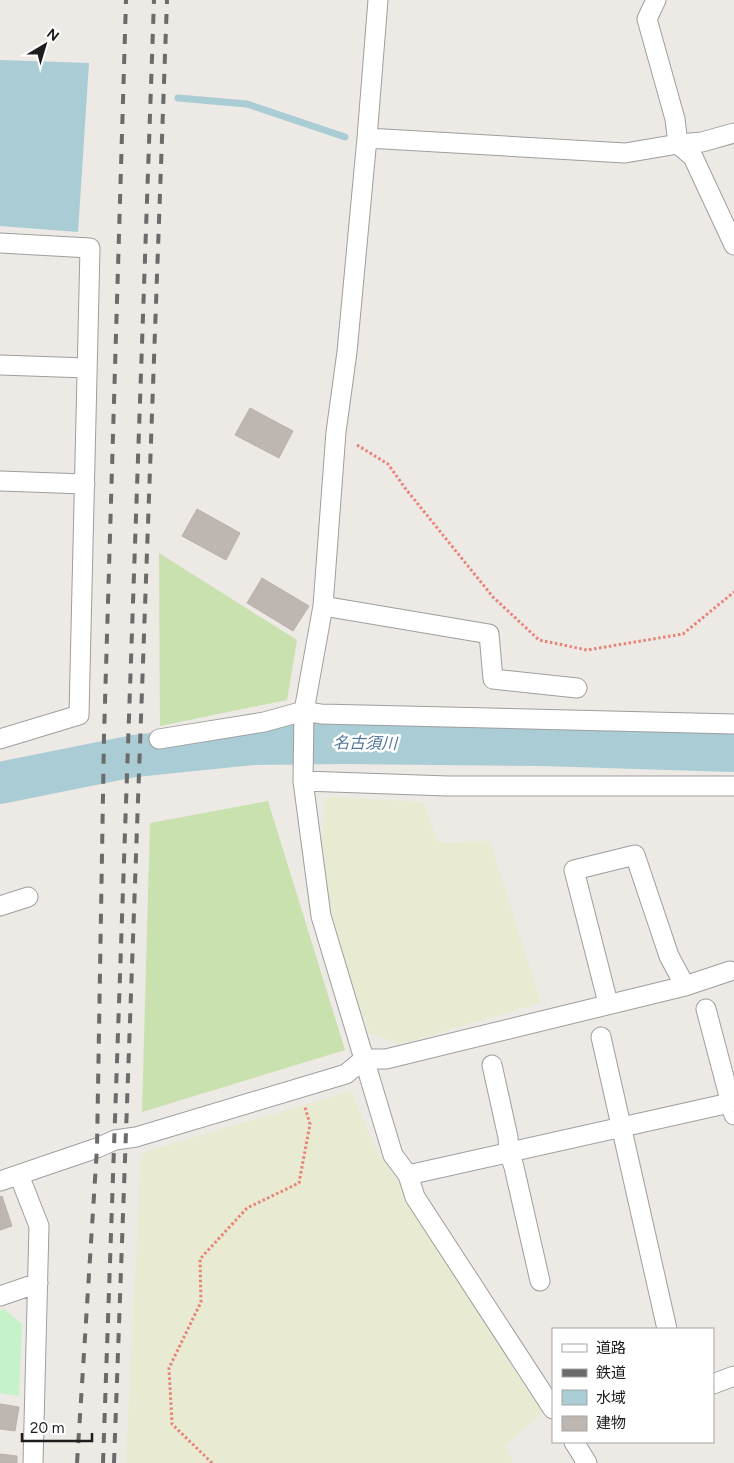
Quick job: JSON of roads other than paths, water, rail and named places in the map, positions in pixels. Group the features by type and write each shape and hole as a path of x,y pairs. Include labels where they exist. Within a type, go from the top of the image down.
{"street":[{"path":"378,0 347,352 336,432 323,606 304,711 303,781 321,916 393,1155 408,1175 415,1197 552,1408"},
{"path":"656,0 647,19 675,118 678,144 693,157 734,245"},
{"path":"367,138 626,153 702,142 734,133"},
{"path":"0,243 90,248 79,715 0,739"},
{"path":"0,365 87,368"},
{"path":"0,481 85,484"},
{"path":"323,606 489,634 493,679 577,688"},
{"path":"159,739 264,722 304,711 321,714 734,724"},
{"path":"303,781 448,786 734,786"},
{"path":"608,1004 574,870 635,855 669,956 685,986"},
{"path":"0,906 28,897"},
{"path":"0,1181 115,1140 136,1137 346,1074 364,1059 386,1059 685,986 730,971"},
{"path":"408,1175 622,1127 733,1106 706,1009"},
{"path":"601,1037 667,1328"},
{"path":"492,1065 508,1137 509,1152 514,1166 540,1281"},
{"path":"19,1175 39,1226 34,1463"},
{"path":"0,1296 38,1283"},
{"path":"714,1384 734,1376"},
{"path":"575,1443 587,1463"}],"water":[{"path":"0,60 89,63 78,232 0,226"}],"waterway":[{"path":"178,98 247,104 345,137"},
{"name":"名古須川","path":"0,783 134,756 252,744 542,745 734,751"}],"railway":[{"path":"77,1463 97,1148 104,736 126,0"},
{"path":"103,1463 154,0"},
{"path":"114,1463 167,0"}]}
